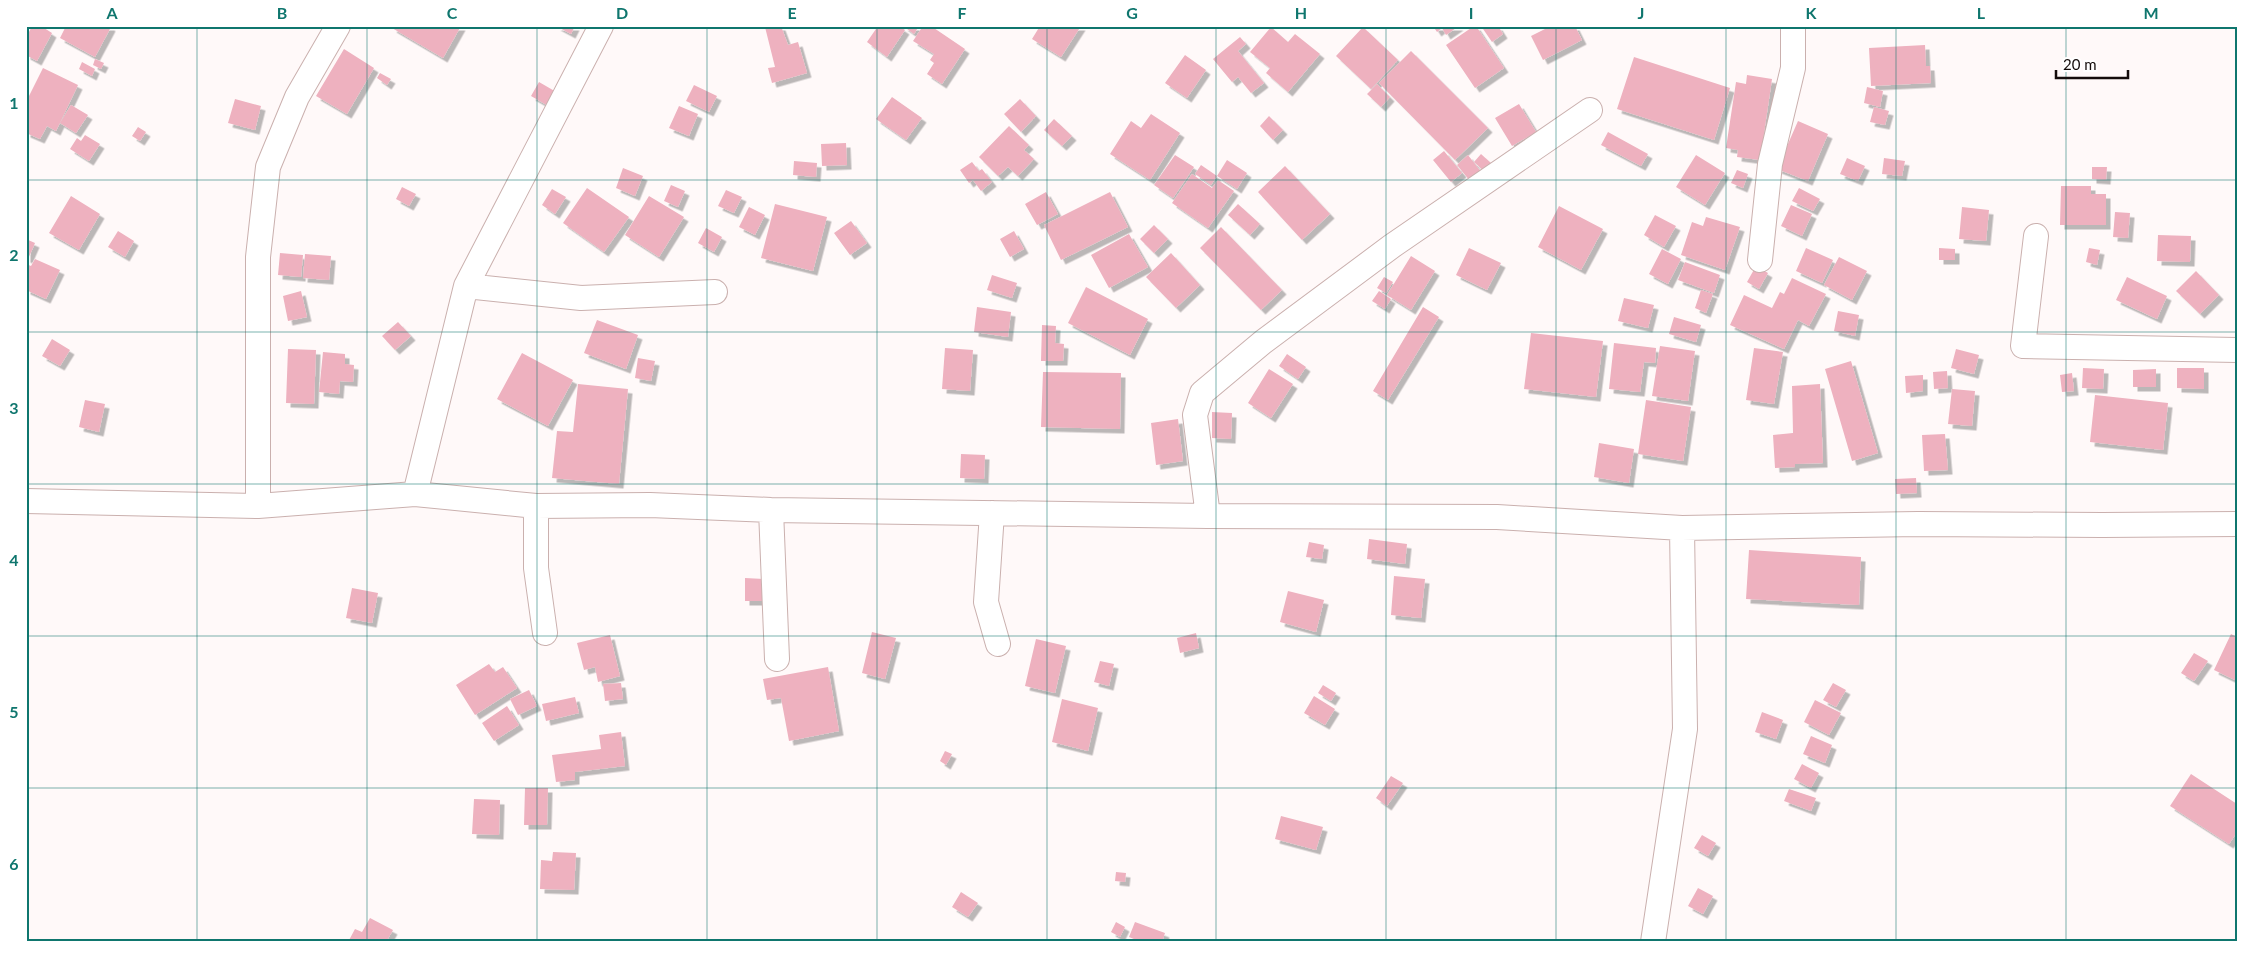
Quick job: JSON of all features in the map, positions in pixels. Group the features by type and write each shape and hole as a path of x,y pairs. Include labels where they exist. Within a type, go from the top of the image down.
{"street":[{"path":"258,506 258,257 268,167 297,97 338,26"},
{"path":"415,494 466,286 601,26"},
{"path":"1760,260 1770,164 1793,68 1795,27"},
{"path":"1208,516 1195,415 1202,393 1263,342 1392,246 1590,110"},
{"path":"2036,236 2023,346 2237,350"},
{"path":"466,286 581,298 715,292"},
{"path":"26,501 258,506 415,494 536,506 650,505 771,510 1208,516 1497,517 1682,528 1918,524 2237,524"},
{"path":"536,506 536,568 545,633"},
{"path":"771,510 777,659"},
{"path":"992,513 986,602 998,644"},
{"path":"1653,942 1686,729 1682,528"}],"building":[{"path":"32,26 41,26 52,33 37,61 26,55 26,38"},
{"path":"66,26 111,27 95,57 60,38"},
{"path":"394,26 461,26 443,58 392,28"},
{"path":"556,26 575,26 571,34"},
{"path":"781,26 788,45 798,42 807,73 772,83 768,68 775,67 765,27"},
{"path":"878,26 899,26 905,30 887,57 867,42"},
{"path":"903,26 919,26 914,34"},
{"path":"923,26 931,26 965,49 942,84 927,74 934,63 930,60 934,54 913,41"},
{"path":"1040,26 1081,26 1061,57 1032,39"},
{"path":"1433,26 1459,26 1446,35 1442,28 1437,32"},
{"path":"1476,26 1504,68 1475,88 1446,45"},
{"path":"1481,26 1498,26 1503,34 1492,42"},
{"path":"1551,26 1575,26 1582,40 1543,60 1531,36"},
{"path":"1271,27 1288,42 1295,34 1320,54 1288,92 1266,73 1270,68 1250,52"},
{"path":"1363,27 1398,60 1371,89 1336,56"},
{"path":"1240,37 1246,44 1238,51 1264,83 1251,93 1238,77 1232,82 1213,59"},
{"path":"1925,45 1926,66 1930,66 1931,83 1871,86 1869,48"},
{"path":"344,49 374,68 347,114 316,96"},
{"path":"1411,51 1488,128 1455,160 1379,83"},
{"path":"1185,55 1206,70 1187,98 1165,83"},
{"path":"1634,57 1730,88 1714,140 1617,109"},
{"path":"95,59 104,63 101,69 93,65"},
{"path":"82,62 95,69 92,76 79,69"},
{"path":"43,68 78,85 56,131 47,126 40,139 26,133 26,102"},
{"path":"380,73 391,79 387,85 377,78"},
{"path":"1747,75 1772,79 1760,160 1737,157 1738,150 1726,148 1736,82 1746,84"},
{"path":"539,82 558,93 550,107 531,96"},
{"path":"1377,84 1390,97 1381,107 1367,94"},
{"path":"694,85 717,96 709,112 686,101"},
{"path":"1867,87 1883,91 1880,107 1864,103"},
{"path":"892,97 922,118 906,140 876,119"},
{"path":"235,99 261,106 255,130 228,123"},
{"path":"1020,99 1036,116 1021,132 1004,114"},
{"path":"1519,104 1536,132 1512,146 1495,118"},
{"path":"71,105 88,115 76,133 60,123"},
{"path":"679,106 698,114 689,136 669,128"},
{"path":"1874,107 1889,111 1885,125 1870,122"},
{"path":"1151,114 1180,133 1150,180 1110,154 1131,121 1141,128"},
{"path":"1269,116 1283,130 1273,140 1260,126"},
{"path":"1054,119 1072,136 1062,146 1044,130"},
{"path":"1798,121 1828,134 1808,181 1777,169"},
{"path":"1009,126 1029,145 1024,150 1034,159 1018,176 1008,167 998,176 979,157"},
{"path":"138,127 146,132 140,141 132,136"},
{"path":"1608,132 1648,154 1641,166 1601,145"},
{"path":"85,135 100,144 89,161 70,149 77,138 81,141"},
{"path":"846,143 847,165 822,166 821,144"},
{"path":"1444,151 1462,173 1451,182 1433,160"},
{"path":"1481,154 1492,164 1485,172 1474,162"},
{"path":"1175,155 1194,167 1173,198 1154,185"},
{"path":"1468,155 1481,172 1470,181 1457,165"},
{"path":"1696,155 1725,173 1705,205 1676,187"},
{"path":"1847,158 1865,166 1858,181 1840,174"},
{"path":"1884,158 1905,161 1902,176 1882,174"},
{"path":"1227,160 1247,173 1237,189 1217,176"},
{"path":"794,161 817,163 816,177 793,175"},
{"path":"972,162 979,171 982,169 992,182 981,191 973,180 969,183 960,170"},
{"path":"1201,165 1217,176 1211,185 1195,174"},
{"path":"1285,166 1330,214 1302,240 1258,192"},
{"path":"2092,167 2107,167 2106,180 2092,179"},
{"path":"623,168 643,176 635,196 616,188"},
{"path":"1737,170 1748,174 1743,188 1731,183"},
{"path":"1192,174 1212,188 1218,180 1234,191 1208,228 1172,203"},
{"path":"671,185 685,191 678,207 664,201"},
{"path":"2061,186 2091,186 2091,194 2106,194 2106,225 2060,225"},
{"path":"402,187 416,194 409,206 396,199"},
{"path":"587,188 629,217 604,252 563,223"},
{"path":"1799,188 1820,199 1813,211 1792,201"},
{"path":"552,189 566,197 555,214 542,205"},
{"path":"726,190 742,197 734,213 718,206"},
{"path":"1046,192 1058,214 1037,225 1025,204"},
{"path":"1110,192 1128,227 1061,260 1044,225"},
{"path":"71,196 100,214 79,250 49,233"},
{"path":"649,196 684,217 659,257 625,235"},
{"path":"775,204 827,217 813,271 761,258"},
{"path":"1238,204 1260,224 1250,235 1228,215"},
{"path":"1791,205 1812,214 1802,236 1781,226"},
{"path":"1559,206 1603,229 1581,270 1538,247"},
{"path":"749,207 765,215 755,235 739,227"},
{"path":"1962,207 1989,210 1986,241 1959,239"},
{"path":"2115,212 2130,213 2128,238 2113,237"},
{"path":"1655,215 1676,226 1664,247 1644,235"},
{"path":"1706,217 1740,227 1725,270 1681,255 1692,222 1703,226"},
{"path":"851,221 867,243 850,255 834,233"},
{"path":"1154,225 1168,239 1154,253 1140,239"},
{"path":"1221,227 1282,290 1261,310 1200,248"},
{"path":"706,228 722,237 714,252 698,243"},
{"path":"118,231 134,241 125,257 108,247"},
{"path":"1014,231 1024,249 1010,257 1000,239"},
{"path":"1129,234 1148,267 1109,288 1091,255"},
{"path":"2158,235 2191,236 2190,262 2157,261"},
{"path":"26,239 35,243 28,259 26,258"},
{"path":"1469,248 1501,263 1487,290 1456,275"},
{"path":"1806,248 1833,260 1822,283 1796,271"},
{"path":"1939,248 1955,249 1955,260 1939,260"},
{"path":"2089,248 2100,250 2097,265 2086,262"},
{"path":"1662,249 1681,259 1668,284 1649,274"},
{"path":"280,253 303,255 301,277 278,275"},
{"path":"1171,253 1200,285 1176,308 1146,277"},
{"path":"305,254 331,256 329,280 303,278"},
{"path":"1411,256 1435,271 1411,310 1387,295"},
{"path":"1839,257 1867,271 1852,300 1824,285"},
{"path":"35,259 60,270 46,299 26,290 26,264 31,266"},
{"path":"1685,262 1720,275 1714,293 1678,280"},
{"path":"1756,266 1768,273 1759,289 1747,282"},
{"path":"2196,271 2219,295 2200,314 2176,291"},
{"path":"992,275 1017,283 1012,298 987,290"},
{"path":"1384,277 1393,282 1386,293 1377,288"},
{"path":"2127,277 2167,296 2157,319 2116,300"},
{"path":"1792,278 1826,294 1809,326 1798,320 1784,349 1730,325 1744,295 1772,308 1780,292 1784,294"},
{"path":"1086,287 1148,319 1130,355 1068,323"},
{"path":"1701,290 1713,294 1706,313 1695,308"},
{"path":"301,291 307,317 288,321 283,296"},
{"path":"1379,291 1391,299 1385,309 1372,301"},
{"path":"1624,298 1654,305 1648,328 1618,321"},
{"path":"977,307 1011,312 1008,337 974,332"},
{"path":"1423,307 1439,317 1388,400 1373,391"},
{"path":"1838,311 1859,315 1855,336 1834,331"},
{"path":"1674,317 1701,325 1696,342 1669,334"},
{"path":"597,320 638,335 626,369 584,353"},
{"path":"398,322 411,336 395,350 382,336"},
{"path":"1042,325 1056,326 1055,343 1064,344 1063,361 1041,361"},
{"path":"1531,333 1603,341 1596,397 1524,389"},
{"path":"52,339 70,350 60,366 42,356"},
{"path":"1614,343 1656,348 1655,363 1644,362 1640,392 1609,389"},
{"path":"1660,346 1695,351 1688,401 1652,396"},
{"path":"945,348 973,350 970,391 942,389"},
{"path":"1754,348 1783,352 1774,404 1746,400"},
{"path":"288,349 316,350 314,404 286,403"},
{"path":"1956,349 1979,355 1974,374 1951,368"},
{"path":"323,352 345,354 345,364 354,365 353,382 340,381 339,394 319,392"},
{"path":"522,353 573,380 548,426 497,399"},
{"path":"1287,354 1306,367 1298,379 1279,366"},
{"path":"638,358 655,361 651,381 635,378"},
{"path":"1851,361 1878,453 1852,461 1825,369"},
{"path":"2083,368 2104,369 2103,389 2082,388"},
{"path":"2177,368 2204,368 2204,389 2177,388"},
{"path":"1269,369 1293,384 1271,418 1248,403"},
{"path":"2156,369 2156,387 2133,387 2133,370"},
{"path":"1947,371 1948,388 1934,389 1933,372"},
{"path":"1043,372 1121,373 1120,429 1041,427"},
{"path":"2072,373 2074,391 2062,392 2060,375"},
{"path":"1923,375 1923,391 1906,393 1905,376"},
{"path":"578,384 628,389 619,484 552,478 557,431 573,432"},
{"path":"1820,384 1823,463 1795,464 1795,467 1775,468 1773,435 1793,433 1792,386"},
{"path":"1952,389 1975,391 1972,426 1948,424"},
{"path":"2095,395 2168,403 2163,450 2090,442"},
{"path":"85,400 105,404 99,432 79,427"},
{"path":"1646,400 1691,407 1683,461 1638,454"},
{"path":"1212,412 1232,413 1231,439 1212,438"},
{"path":"1178,419 1183,461 1156,465 1151,423"},
{"path":"1945,434 1948,470 1924,471 1922,435"},
{"path":"1599,443 1634,449 1629,483 1594,477"},
{"path":"961,454 985,455 984,479 960,478"},
{"path":"1916,478 1917,493 1896,494 1895,479"},
{"path":"1369,539 1407,544 1405,564 1367,559"},
{"path":"1309,542 1324,545 1322,559 1306,557"},
{"path":"1749,550 1861,557 1859,605 1746,599"},
{"path":"1394,576 1425,579 1421,618 1391,615"},
{"path":"745,578 764,579 764,601 745,601"},
{"path":"352,588 378,593 372,623 346,618"},
{"path":"1288,591 1324,600 1316,632 1280,622"},
{"path":"872,632 896,638 885,679 862,673"},
{"path":"1196,633 1199,648 1180,653 1177,638"},
{"path":"2231,634 2237,637 2237,681 2214,670"},
{"path":"610,635 620,676 598,682 595,667 584,670 577,643"},
{"path":"1036,639 1066,646 1055,693 1025,686"},
{"path":"2194,653 2208,661 2194,681 2181,673"},
{"path":"1100,661 1114,664 1109,686 1094,682"},
{"path":"489,664 495,672 503,667 517,688 475,715 456,685"},
{"path":"828,667 839,731 789,741 781,698 767,700 763,679"},
{"path":"621,683 623,699 605,701 603,684"},
{"path":"1833,683 1846,690 1836,707 1823,700"},
{"path":"1323,685 1336,693 1331,701 1318,693"},
{"path":"529,690 537,706 518,715 510,699"},
{"path":"1314,696 1335,709 1325,725 1304,713"},
{"path":"575,697 579,713 546,721 542,704"},
{"path":"1062,699 1098,708 1088,751 1052,742"},
{"path":"1815,700 1841,713 1829,735 1804,722"},
{"path":"507,706 519,725 494,741 482,723"},
{"path":"1762,712 1783,720 1776,739 1755,732"},
{"path":"621,732 625,766 575,772 575,780 556,782 552,755 601,749 599,735"},
{"path":"1811,736 1832,745 1825,763 1803,754"},
{"path":"945,751 952,754 946,765 940,761"},
{"path":"1802,764 1819,773 1811,788 1794,779"},
{"path":"2191,774 2237,804 2237,832 2229,844 2170,806"},
{"path":"1391,776 1403,783 1387,806 1376,798"},
{"path":"525,788 548,788 547,825 524,825"},
{"path":"1789,789 1816,798 1811,811 1784,801"},
{"path":"474,799 500,800 499,835 472,834"},
{"path":"1281,816 1323,827 1316,850 1275,839"},
{"path":"1702,835 1716,843 1708,856 1694,848"},
{"path":"553,852 576,853 574,890 540,889 541,860 552,861"},
{"path":"1116,872 1126,873 1125,882 1115,881"},
{"path":"1698,888 1713,896 1703,914 1688,906"},
{"path":"961,892 978,903 968,917 952,907"},
{"path":"370,918 393,930 386,942 348,942 355,929 362,932"},
{"path":"1116,922 1125,927 1120,937 1111,932"},
{"path":"1135,922 1165,933 1162,942 1141,942 1129,937"}]}
